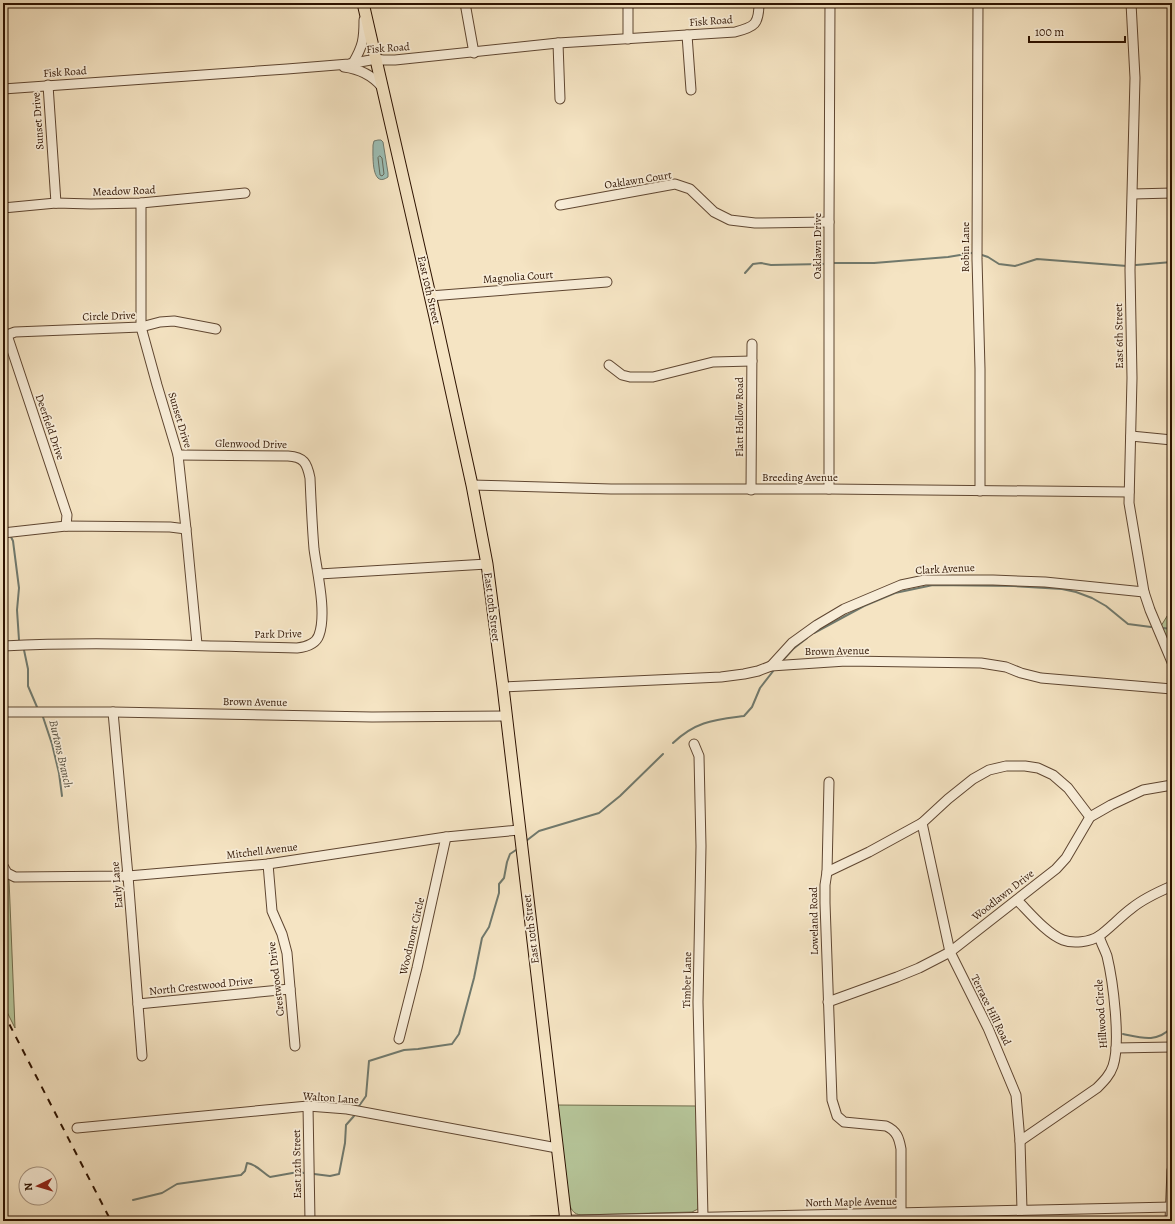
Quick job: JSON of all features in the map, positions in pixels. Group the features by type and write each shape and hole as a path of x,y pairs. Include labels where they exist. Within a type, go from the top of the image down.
{"main road":[{"name":"East 10th Street","path":"363,4 472,485 487,564 503,687 566,1221"}],"street":[{"path":"464,3 474,52"},
{"path":"628,3 628,39"},
{"name":"Fisk Road","path":"3,89 333,65 353,63 376,58 383,60 395,60 558,43 735,32 750,28 759,16 759,3"},
{"name":"Oaklawn Drive","path":"829,489 830,3"},
{"name":"Robin Lane","path":"978,3 977,259 980,369 980,491"},
{"name":"East 6th Street","path":"1131,3 1135,78 1130,270 1132,378 1129,503 1144,592 1172,662"},
{"path":"353,63 359,53 364,38 363,4"},
{"path":"687,35 691,90"},
{"path":"558,43 560,99"},
{"path":"333,65 354,68 361,71 374,78 382,87"},
{"name":"Sunset Drive","path":"48,85 56,203"},
{"name":"Oaklawn Court","path":"560,205 675,184 690,189 714,212 730,220 755,223 829,222"},
{"name":"Meadow Road","path":"3,208 56,203 141,203 246,193"},
{"path":"1133,194 1172,193"},
{"name":"Sunset Drive","path":"141,203 142,327 157,385 178,455 197,644"},
{"name":"Magnolia Court","path":"430,296 607,282"},
{"name":"Circle Drive","path":"5,335 15,332 142,327 160,322 174,321 216,329"},
{"name":"Deerfield Drive","path":"5,335 67,515 66,526"},
{"name":"Flatt Hollow Road","path":"751,490 752,344"},
{"path":"609,365 622,375 630,377 653,377 713,362 752,361"},
{"path":"1131,436 1172,440"},
{"name":"Glenwood Drive","path":"178,455 288,456 297,457 304,461 308,468 310,478 314,550 318,574"},
{"name":"Breeding Avenue","path":"472,485 611,489 829,489 1129,492"},
{"path":"3,533 66,526 170,527 186,529"},
{"path":"318,574 487,564"},
{"name":"Park Drive","path":"3,646 51,643 197,644 297,648 305,647 319,636 322,624 318,574"},
{"name":"Clark Avenue","path":"771,666 792,643 817,625 844,609 901,585 925,580 1045,582 1144,592"},
{"name":"Brown Avenue","path":"503,687 721,677 758,671 771,666 846,661 981,663 1006,667 1021,673 1041,678 1172,690"},
{"name":"Brown Avenue","path":"3,712 113,712 372,717 506,716"},
{"name":"Early Lane","path":"113,712 142,1056"},
{"name":"Timber Lane","path":"694,744 699,756 701,838 698,1002 703,1217"},
{"name":"Loweland Road","path":"901,1212 901,1149 900,1140 897,1134 886,1126 844,1122 838,1116 832,1100 825,903 827,872 869,852 922,823 973,779 989,770 1006,766 1038,768 1053,775 1068,788 1090,816"},
{"path":"827,872 829,782"},
{"path":"1090,816 1111,804 1143,790 1172,785"},
{"name":"Woodlawn Drive","path":"828,1002 902,975 950,952 1056,869 1066,858 1090,816"},
{"name":"Terrace Hill Road","path":"922,823 950,952 988,1028 1016,1095 1020,1142 1022,1210"},
{"name":"Mitchell Avenue","path":"5,870 15,877 22,878 128,876 268,864 446,837 519,830"},
{"name":"Woodmont Circle","path":"399,1039 417,968 446,837"},
{"name":"Crestwood Drive","path":"268,864 272,911 278,922 287,953 295,1046"},
{"path":"1017,900 1048,931 1062,940 1071,942 1099,936 1133,907 1172,886"},
{"name":"Hillwood Circle","path":"1020,1142 1097,1088 1106,1079 1113,1068 1116,1048 1113,995 1107,955 1099,936"},
{"name":"North Crestwood Drive","path":"138,1004 290,989"},
{"path":"1116,1048 1172,1047"},
{"name":"Walton Lane","path":"78,1128 308,1106 347,1110 557,1148"},
{"name":"East 12th Street","path":"308,1106 310,1221"},
{"path":"1170,1221 1172,1170"},
{"name":"North Maple Avenue","path":"531,1221 901,1212 960,1217 1022,1210 1171,1207"}],"green space":[{"path":"1172,608 1172,652 1161,626"},
{"path":"3,873 9,879 15,1028 3,1004"},
{"path":"556,1105 697,1106 698,1209 692,1212 581,1215 575,1213 569,1204"}],"water":[{"path":"378,140 383,142 388,173 388,177 382,179 378,178 376,175 373,163 373,145 374,141"}],"waterway":[{"path":"834,263 874,263 948,257 972,253"},
{"path":"982,255 999,264 1015,266 1037,259 1127,266"},
{"path":"1136,265 1172,262"},
{"path":"745,273 753,264 761,263 771,265 823,264"},
{"name":"Burtons Branch","path":"11,537 13,541 19,588 17,610 19,640"},
{"path":"814,633 864,606 895,593 933,585 1014,586 1062,589 1092,598 1106,606 1128,624 1151,627"},
{"path":"1163,628 1172,629"},
{"path":"783,660 793,649 807,638"},
{"name":"Burtons Branch","path":"24,650 28,669 28,686 37,707"},
{"path":"673,743 681,736 698,726 714,720 744,716 752,707 760,688 774,670"},
{"name":"Burtons Branch","path":"43,717 52,744 59,773 62,796"},
{"path":"526,841 539,831 599,813 620,796 663,754"},
{"path":"359,1106 366,1096 369,1061 404,1050 452,1044 459,1034 474,978 482,938 489,927 499,893 499,884 504,878 510,854 516,850"},
{"path":"1123,1034 1149,1038 1161,1035 1172,1027"},
{"path":"314,1174 330,1176 339,1174 345,1143 346,1125 354,1116"},
{"path":"133,1200 162,1193 177,1184 241,1175 245,1171 247,1163 256,1167 270,1177 298,1172 304,1173"}],"railway":[{"path":"3,1012 111,1221"}]}
